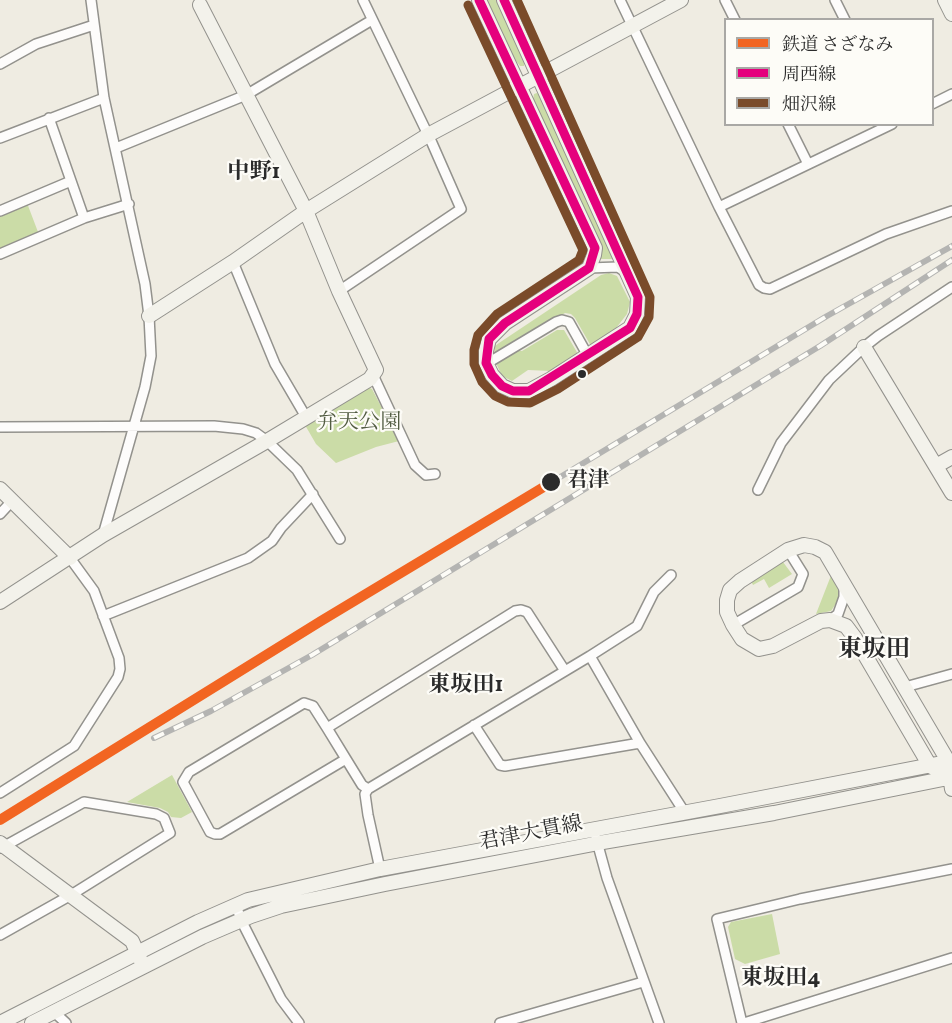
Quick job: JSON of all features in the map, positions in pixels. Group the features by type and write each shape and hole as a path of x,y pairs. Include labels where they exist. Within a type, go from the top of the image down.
{"main road":[{"path":"479,0 592,240 594,255 589,268 497,330 489,339 486,364 492,375 502,386 513,391 529,391 630,328 637,314 639,297 504,0"},
{"path":"149,316 306,212 428,135 681,0"},
{"path":"945,0 952,14"},
{"path":"0,602 104,535 306,417 373,375 376,370 339,291 306,212 246,95 204,2"},
{"path":"864,347 952,493"},
{"path":"936,466 952,457"},
{"path":"0,489 70,558"},
{"path":"804,545 825,552 950,761 951,781 930,766 855,638 846,627 830,620 821,621 767,649 759,649 742,639 733,625 727,612 730,590 788,550 804,545"},
{"name":"君津大貫線","path":"0,1023 198,922 248,900 380,869 950,761"},
{"name":"君津大貫線","path":"32,1023 202,937 241,920 307,899 597,844 951,781"},
{"path":"2,846 132,941 144,967"}],"street":[{"path":"91,0 104,98 129,204 149,316 151,356 145,387 104,535"},
{"path":"339,291 461,209 363,0"},
{"path":"620,0 759,285 770,289 886,234 952,210"},
{"path":"725,0 734,18"},
{"path":"835,0 844,18"},
{"path":"116,148 246,95 372,20"},
{"path":"0,64 36,44 94,25"},
{"path":"934,103 952,94"},
{"path":"0,138 104,98"},
{"path":"49,118 84,218"},
{"path":"789,126 808,164"},
{"path":"719,207 888,126"},
{"path":"0,211 71,181"},
{"path":"0,254 84,218 129,204"},
{"path":"233,262 275,364 306,417"},
{"path":"589,268 618,267 631,276"},
{"path":"758,490 781,443 829,380 864,347 952,287"},
{"path":"486,364 556,322 562,321 569,322 588,356"},
{"path":"373,375 415,465 426,475 435,474"},
{"path":"0,427 214,426 243,429 256,433 288,460 313,494 340,539"},
{"path":"103,616 248,558 272,541 313,494"},
{"path":"0,514 12,501"},
{"path":"733,625 798,587 803,574 788,550"},
{"path":"0,792 74,746 118,677 119,658 90,582 70,558"},
{"path":"380,869 368,815 365,794 368,789 637,626 654,592 671,575"},
{"path":"830,620 838,614 844,597 845,584"},
{"path":"327,728 515,611 527,612 565,671"},
{"path":"590,656 640,743 685,813"},
{"path":"905,687 952,674"},
{"path":"346,759 220,834 210,832 183,782 189,772 304,703 313,706 327,728 362,785 368,789"},
{"path":"474,725 500,765 505,766 640,743"},
{"path":"0,935 71,895 170,833 164,818 156,814 84,802 2,846"},
{"path":"594,830 607,878 659,1023"},
{"path":"952,869 800,899 717,919 743,1023 952,958"},
{"path":"236,905 241,920 281,999 299,1023"},
{"path":"500,1023 643,982"},
{"path":"54,1012 66,1023"}],"green space":[{"path":"486,0 496,0 524,60 524,66 520,66 513,57"},
{"path":"534,94 540,95 615,259 600,259 602,255 598,238 533,99"},
{"path":"27,203 38,232 0,250 0,215"},
{"path":"609,273 617,276 630,302 627,314 613,332 591,346 575,318 565,313 494,354 495,346 499,343 601,275"},
{"path":"557,330 564,330 578,354 551,371 528,370 512,381 502,376 495,361 513,350 522,351"},
{"name":"弁天公園","path":"366,386 372,389 399,441 376,447 336,463 316,444 305,425"},
{"path":"783,562 792,574 769,588 764,579 753,585 751,581"},
{"path":"832,573 839,585 839,599 831,611 816,614"},
{"path":"172,775 192,812 181,818 171,817 168,812 160,808 127,802"},
{"path":"772,914 780,954 745,964 735,959 728,927 731,922"}],"railway":[{"path":"552,482 827,316 952,246"},
{"path":"154,738 211,711 312,655 820,346 952,260"}],"rail line":[{"name":"さざなみ","path":"0,820 321,621 552,482"}],"transit line":[{"name":"周西線","path":"479,0 595,248 589,268 505,323 489,339 486,363 492,375 502,386 513,391 529,391 630,328 637,314 638,297 504,0"},
{"name":"畑沢線","path":"468,5 583,250 579,260 497,314 478,335 474,350 474,364 482,382 495,396 508,402 530,403 558,389 638,337 649,317 650,297 517,0"}],"place":[{"name":"君津","path":"551,482"}],"district":[{"name":"中野1","path":"254,174"},
{"name":"東坂田","path":"874,652"},
{"name":"東坂田1","path":"466,687"},
{"name":"東坂田4","path":"781,980"}]}
